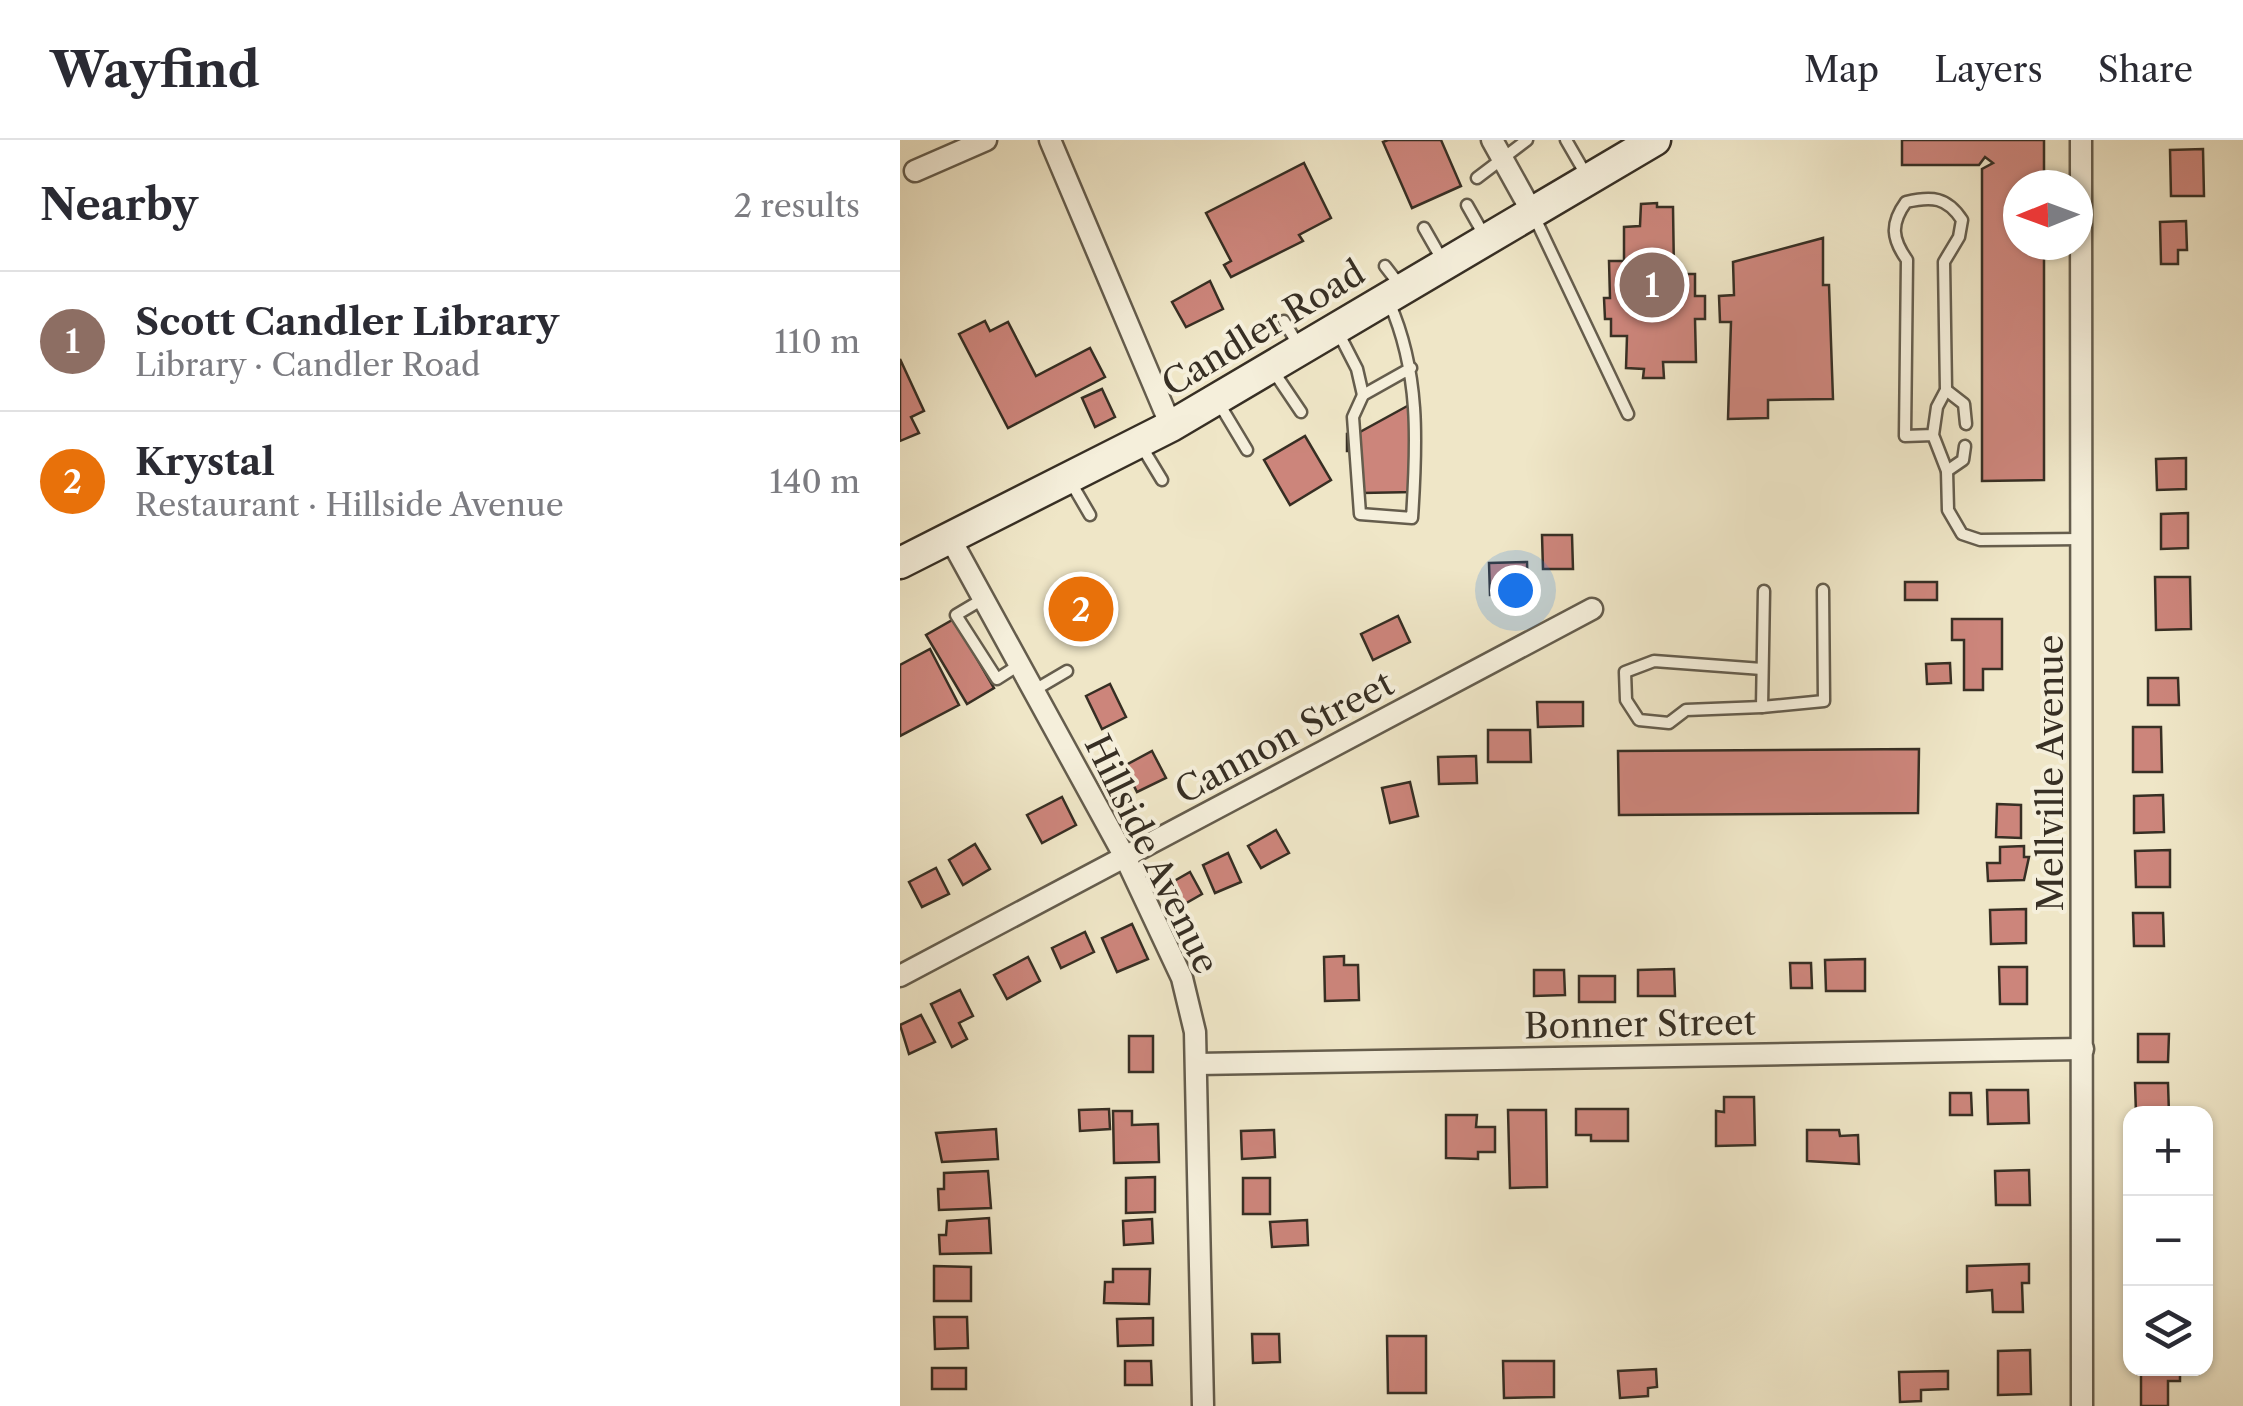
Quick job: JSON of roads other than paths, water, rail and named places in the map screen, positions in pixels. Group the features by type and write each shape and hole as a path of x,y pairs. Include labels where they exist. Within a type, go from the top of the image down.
{"main road":[{"name":"Candler Road","path":"900,563 1171,426 1336,328 1392,284 1444,264 1652,141"}],"street":[{"path":"915,171 986,140"},
{"path":"1050,140 1171,426"},
{"name":"Mellville Avenue","path":"2082,140 2082,1406"},
{"path":"1496,149 1532,212"},
{"name":"Hillside Avenue","path":"950,538 1126,859 1182,978 1196,1032 1203,1406"},
{"name":"Cannon Street","path":"900,976 1592,609"},
{"name":"Bonner Street","path":"1197,1064 2084,1049"}],"lane":[{"path":"1477,178 1496,149 1527,140"},
{"path":"1566,140 1588,179"},
{"path":"1933,435 1906,436 1907,260 1893,230 1906,202 1937,198 1952,205 1962,220 1959,237 1944,262 1946,390 1937,407 1933,435 1947,471 1948,510 1962,534 1980,540 2082,538"},
{"path":"1467,206 1487,239"},
{"path":"1532,212 1628,414"},
{"path":"1424,228 1444,264"},
{"path":"1392,284 1407,342 1418,426 1412,518 1360,514 1353,417 1363,395 1410,368"},
{"path":"1284,321 1300,349"},
{"path":"1336,328 1357,369 1363,395"},
{"path":"1271,367 1302,412"},
{"path":"1946,390 1964,404 1966,424"},
{"path":"1216,399 1247,450"},
{"path":"1138,442 1162,480"},
{"path":"1947,471 1963,460 1965,446"},
{"path":"1069,478 1090,515"},
{"path":"1762,668 1654,661 1626,672 1626,700 1639,720 1670,724 1686,710 1824,701 1823,590"},
{"path":"1762,706 1764,591"},
{"path":"983,598 956,614 997,679 1019,664"},
{"path":"1033,691 1066,671"}],"place":[{"name":"Scott Candler Library","path":"1652,285"},
{"name":"Krystal","path":"1081,609"}]}
